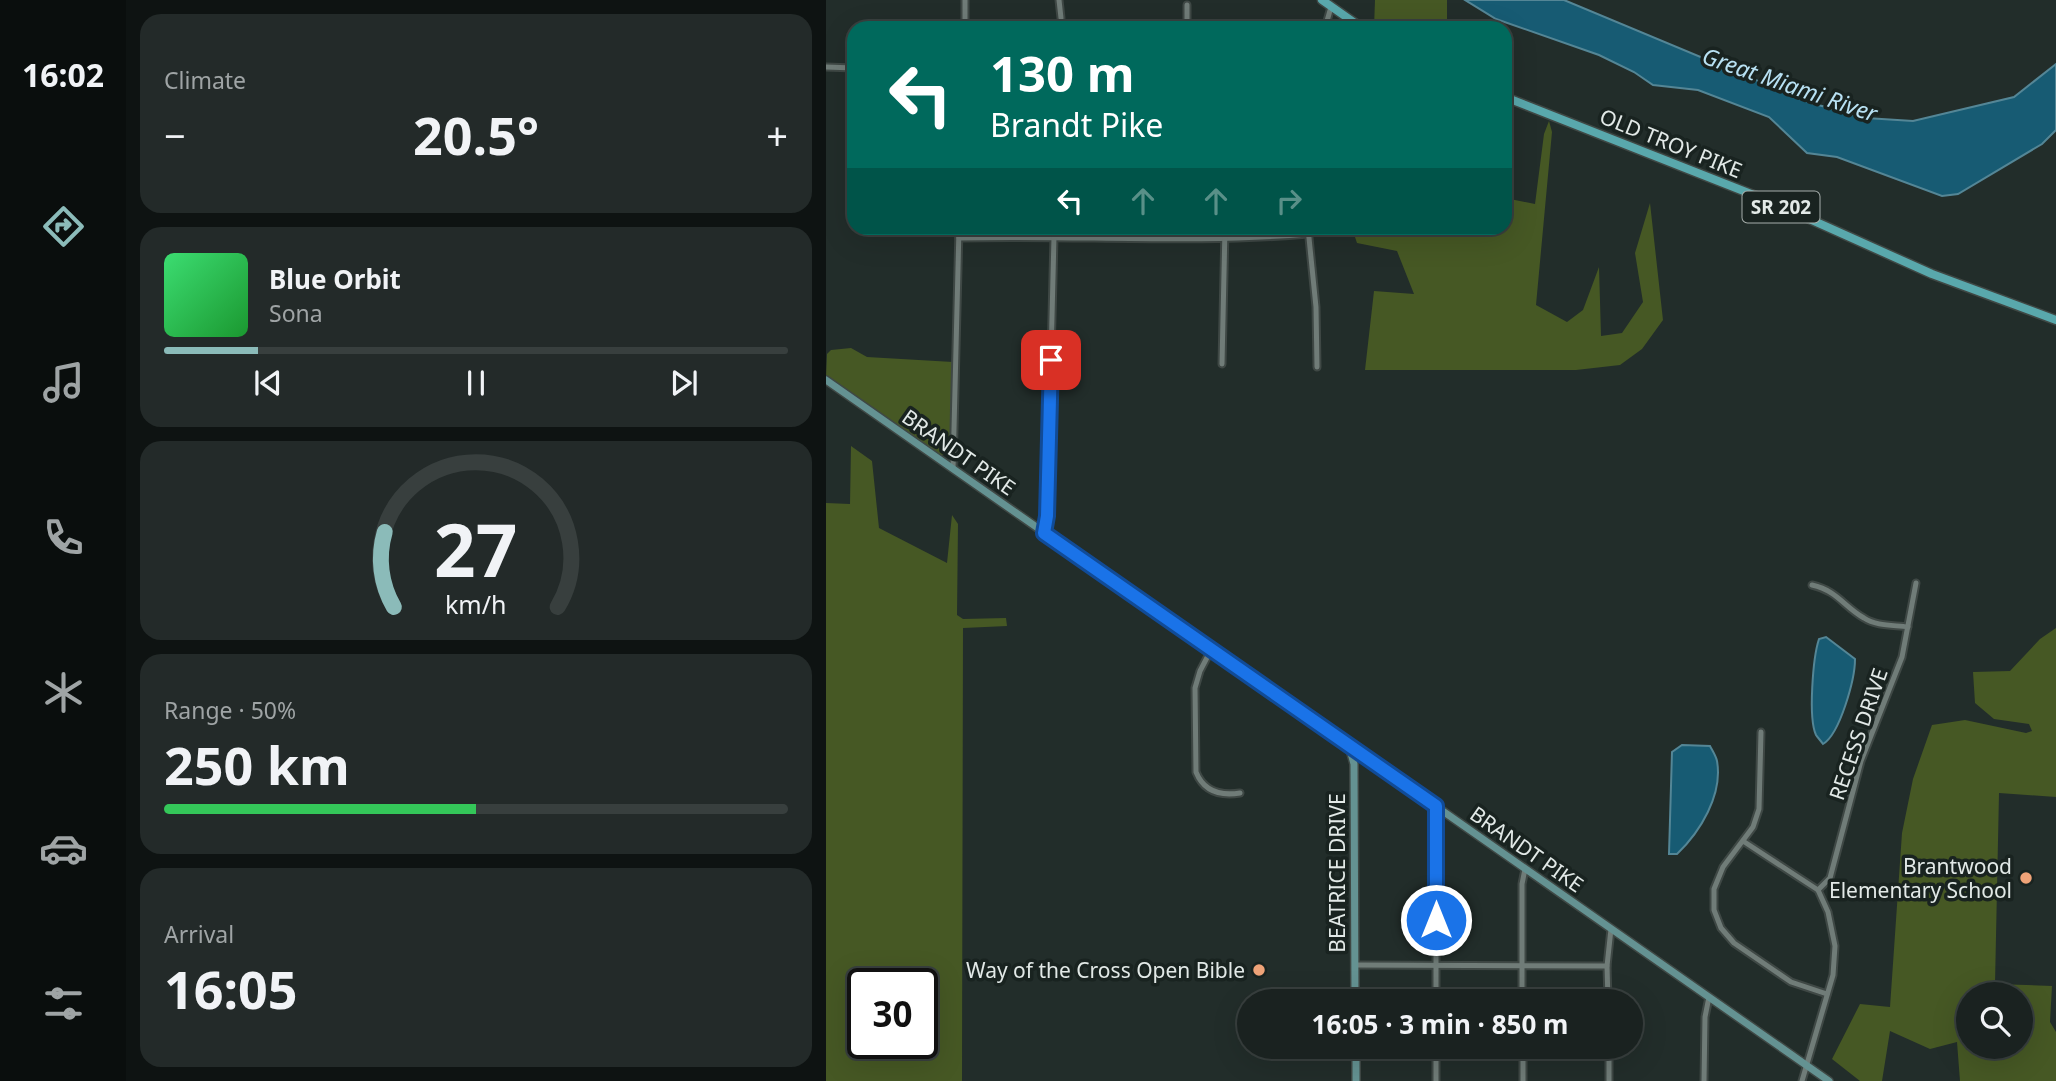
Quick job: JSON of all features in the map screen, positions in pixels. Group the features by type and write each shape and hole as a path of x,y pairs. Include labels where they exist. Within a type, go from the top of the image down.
{"main road":[{"path":"1322,0 1352,21"},
{"name":"OLD TROY PIKE","path":"1512,100 1774,203 1913,267 2056,320"},
{"name":"BRANDT PIKE","path":"826,380 1829,1081"},
{"name":"BEATRICE DRIVE","path":"1348,745 1354,764 1355,989"},
{"path":"1356,1059 1356,1081"}],"street":[{"path":"965,0 965,21"},
{"path":"1059,0 1061,18"},
{"path":"1187,5 1187,21"},
{"path":"1327,21 1331,7"},
{"path":"826,67 847,68"},
{"path":"953,468 959,235"},
{"path":"959,239 1225,238 1261,235"},
{"path":"1308,235 1317,322 1317,367"},
{"path":"1044,533 1047,516 1054,237"},
{"path":"1222,364 1225,238"},
{"name":"RECESS DRIVE","path":"1818,890 1830,878 1861,761 1902,657 1916,583"},
{"path":"1812,585 1827,588 1863,618 1876,623 1908,627"},
{"path":"1211,650 1195,688 1196,772 1203,784 1211,790 1226,794 1240,793"},
{"path":"1761,732 1759,809 1753,827 1723,867 1714,889 1714,910 1721,928 1734,943 1791,982 1827,994"},
{"path":"1436,806 1436,989"},
{"path":"1743,841 1818,890 1828,912 1835,946 1833,975 1802,1081"},
{"path":"1522,989 1522,884 1525,869"},
{"path":"1608,989 1611,929"},
{"path":"1355,965 1607,966"},
{"path":"1704,1081 1705,1017 1709,998"},
{"path":"1436,1059 1437,1081"},
{"path":"1523,1059 1524,1081"},
{"path":"1609,1059 1609,1081"}],"green space":[{"path":"1375,0 1447,0 1447,21 1374,21"},
{"path":"1549,121 1552,132 1536,305 1567,322 1583,310 1599,267 1601,336 1622,333 1643,302 1635,253 1650,203 1663,320 1642,349 1620,365 1576,370 1365,370 1374,291 1414,294 1397,251 1357,243 1354,235 1512,235 1512,199 1535,204 1544,134"},
{"path":"851,348 867,357 953,362 949,452 940,456 826,377 827,354 831,350"},
{"path":"851,446 872,461 879,528 947,563 952,515 958,524 957,615 963,619 1006,618 1007,626 963,628 962,1081 826,1081 826,503 850,504"},
{"path":"2056,628 2056,797 1999,793 1995,982 1956,982 1956,1042 1930,1049 1890,1031 1882,1081 1860,1081 1832,1059 1860,1004 1890,1007 1902,833 1913,779 1932,725 1965,720 2026,733 2032,731 2029,724 1994,719 1975,703 1973,672 2010,671 2040,639"},
{"path":"2033,985 2052,986 2050,1022 2056,1032 2056,1081 1960,1081 1958,1059 2033,1059"}],"water":[{"path":"1465,0 1564,0 1811,103 1866,118 1913,121 2014,97 2056,64 2056,130 2042,144 1958,194 1942,196 1837,157 1807,153 1769,117 1698,90 1653,85 1634,72 1599,55 1512,25 1512,21 1496,19"},
{"path":"1826,637 1855,659 1841,718 1823,744 1814,727 1812,687 1819,639"},
{"path":"1682,745 1710,746 1717,761 1717,787 1708,812 1694,835 1677,854 1669,854 1672,752"}],"place":[{"name":"Brantwood Elementary School","path":"2026,878"},
{"name":"Way of the Cross Open Bible","path":"1259,970"}],"route":[{"path":"1051,360 1047,516 1044,533 1436,806 1436,920"}],"water label":[{"name":"Great Miami River","path":"1790,84"}]}
